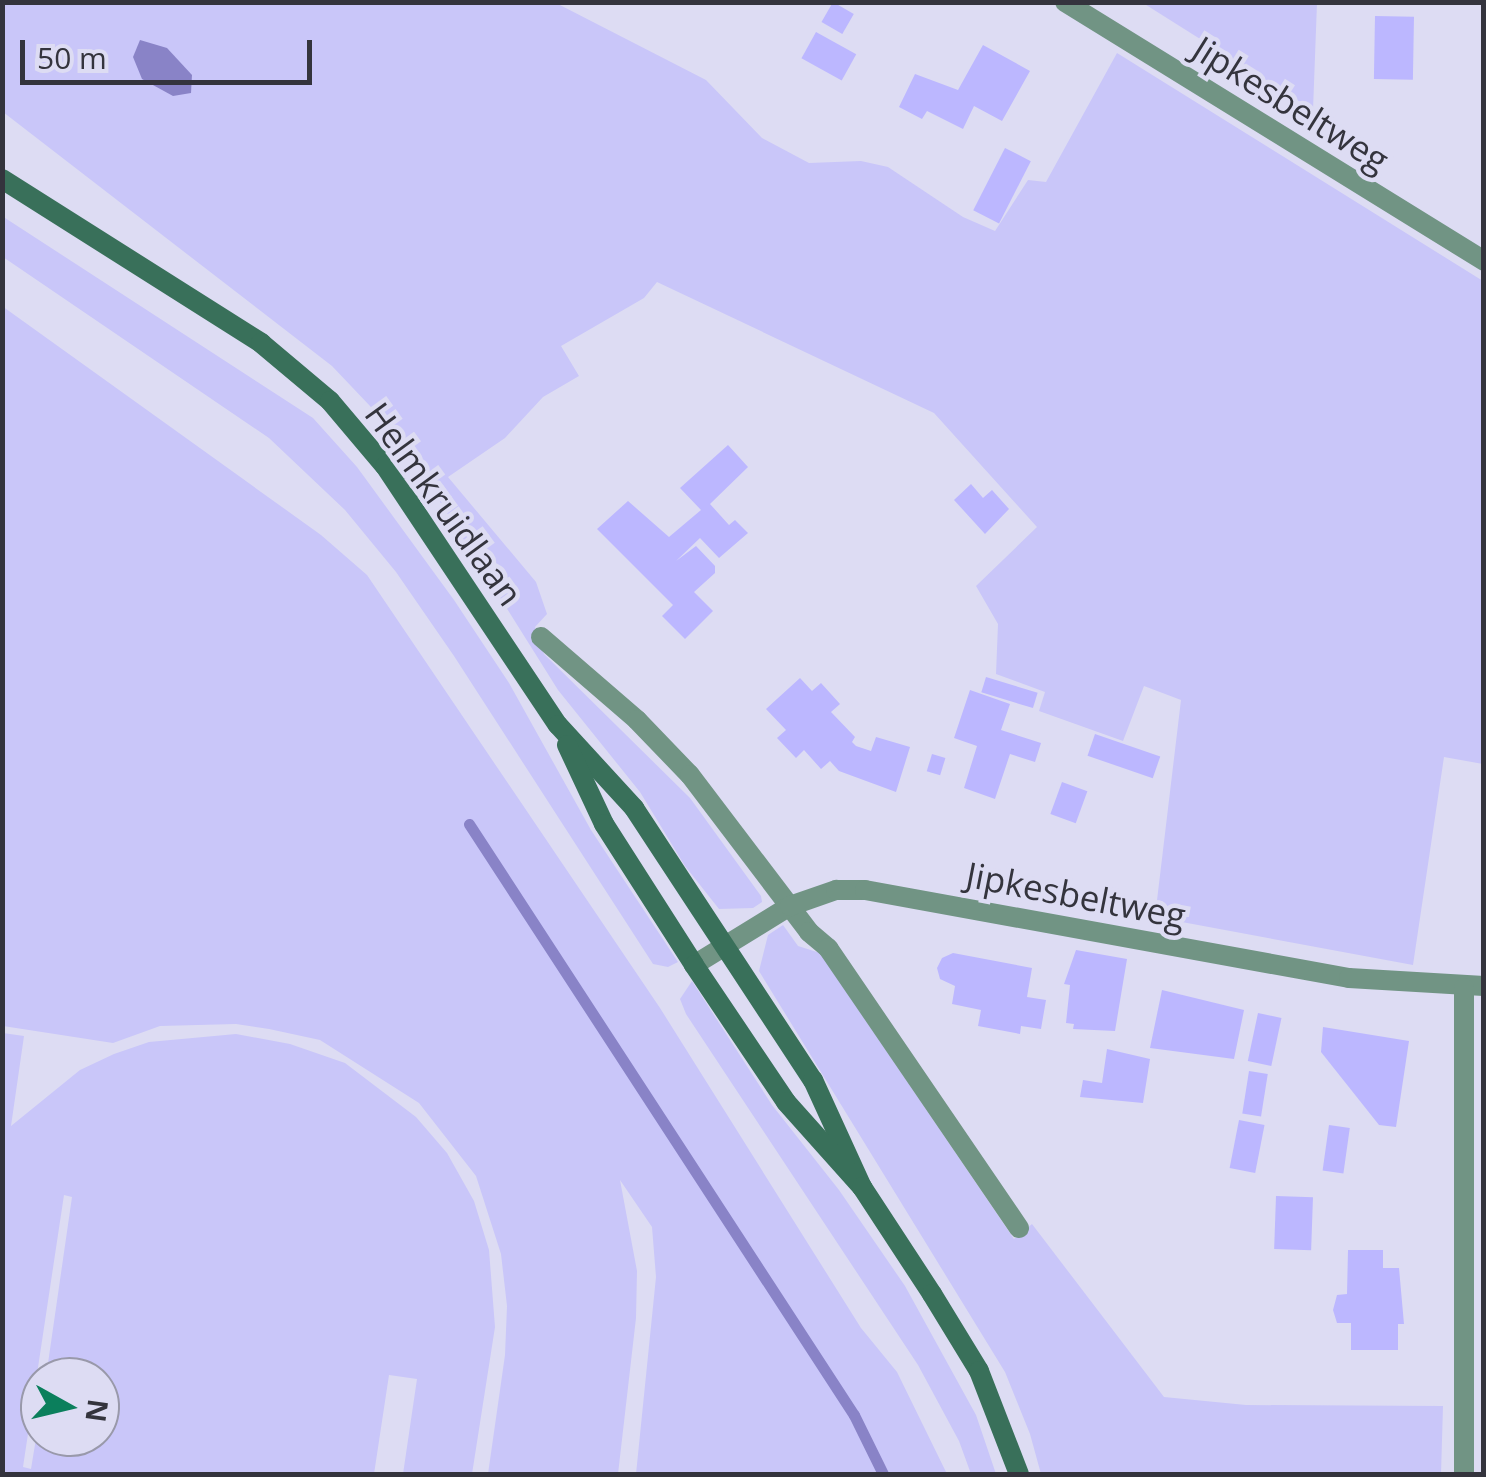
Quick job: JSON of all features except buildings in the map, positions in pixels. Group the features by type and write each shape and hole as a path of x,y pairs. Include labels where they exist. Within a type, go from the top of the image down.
{"street":[{"name":"Jipkesbeltweg","path":"1065,2 1484,261"},
{"name":"Helmkruidlaan","path":"2,179 260,344 330,401 386,466 558,725 604,824 694,965 786,1102 862,1187"},
{"name":"Helmkruidlaan","path":"541,636 636,720 690,775 809,932 828,948 1019,1228"},
{"name":"Helmkruidlaan","path":"558,725 634,808 813,1080 862,1187 979,1370 1019,1474"},
{"name":"Jipkesbeltweg","path":"694,965 790,906 836,890 865,890 1348,978 1474,987 1464,1474"}],"shaded area":[{"path":"2,3 556,3 706,80 762,138 809,163 861,161 888,167 963,217 995,231 1028,180 1046,182 1117,53 1483,281 1483,764 1444,757 1413,965 1155,917 1181,700 1144,686 1123,741 1039,711 1045,692 996,674 998,624 976,586 1037,527 934,413 657,282 644,298 561,346 579,376 543,397 505,438 448,477 536,582 547,614 535,627 544,654 690,798 761,896 762,902 753,908 719,909 685,866 640,792 558,690 432,489 370,406 332,366 3,112"},
{"path":"1143,3 1317,3 1313,110"},
{"path":"140,40 167,48 192,75 191,93 173,96 142,79 133,57"},
{"path":"2,216 313,418 357,467 454,600 509,683 591,830 678,962 668,967 653,964 454,656 396,572 345,510 269,438 3,257"},
{"path":"2,306 321,535 367,575 660,1008 861,1328 897,1372 947,1474 636,1474 656,1277 652,1227 620,1180 637,1271 636,1318 618,1474 488,1474 505,1355 507,1306 501,1254 476,1176 419,1103 320,1040 269,1029 236,1024 160,1026 113,1043 3,1026"},
{"path":"783,925 798,946 820,953 1014,1239 1032,1224 1164,1397 1246,1405 1443,1406 1441,1474 1041,1474 1005,1372 759,971 768,935"},
{"path":"692,981 772,1105 839,1190 905,1286 976,1415 996,1474 971,1474 959,1441 918,1365 686,1014 680,999"},
{"path":"3,1033 24,1036 11,1126 80,1070 114,1054 149,1042 236,1034 290,1044 345,1063 416,1117 447,1153 474,1201 489,1250 495,1327 472,1474 403,1474 417,1379 389,1375 374,1474 3,1474","holes":["64,1195 72,1197 49,1357 120,1357 120,1457 33,1457 31,1469 23,1467 25,1457 20,1457 20,1357 40,1357"]}],"waterway":[{"path":"469,824 854,1415 883,1474"}]}
